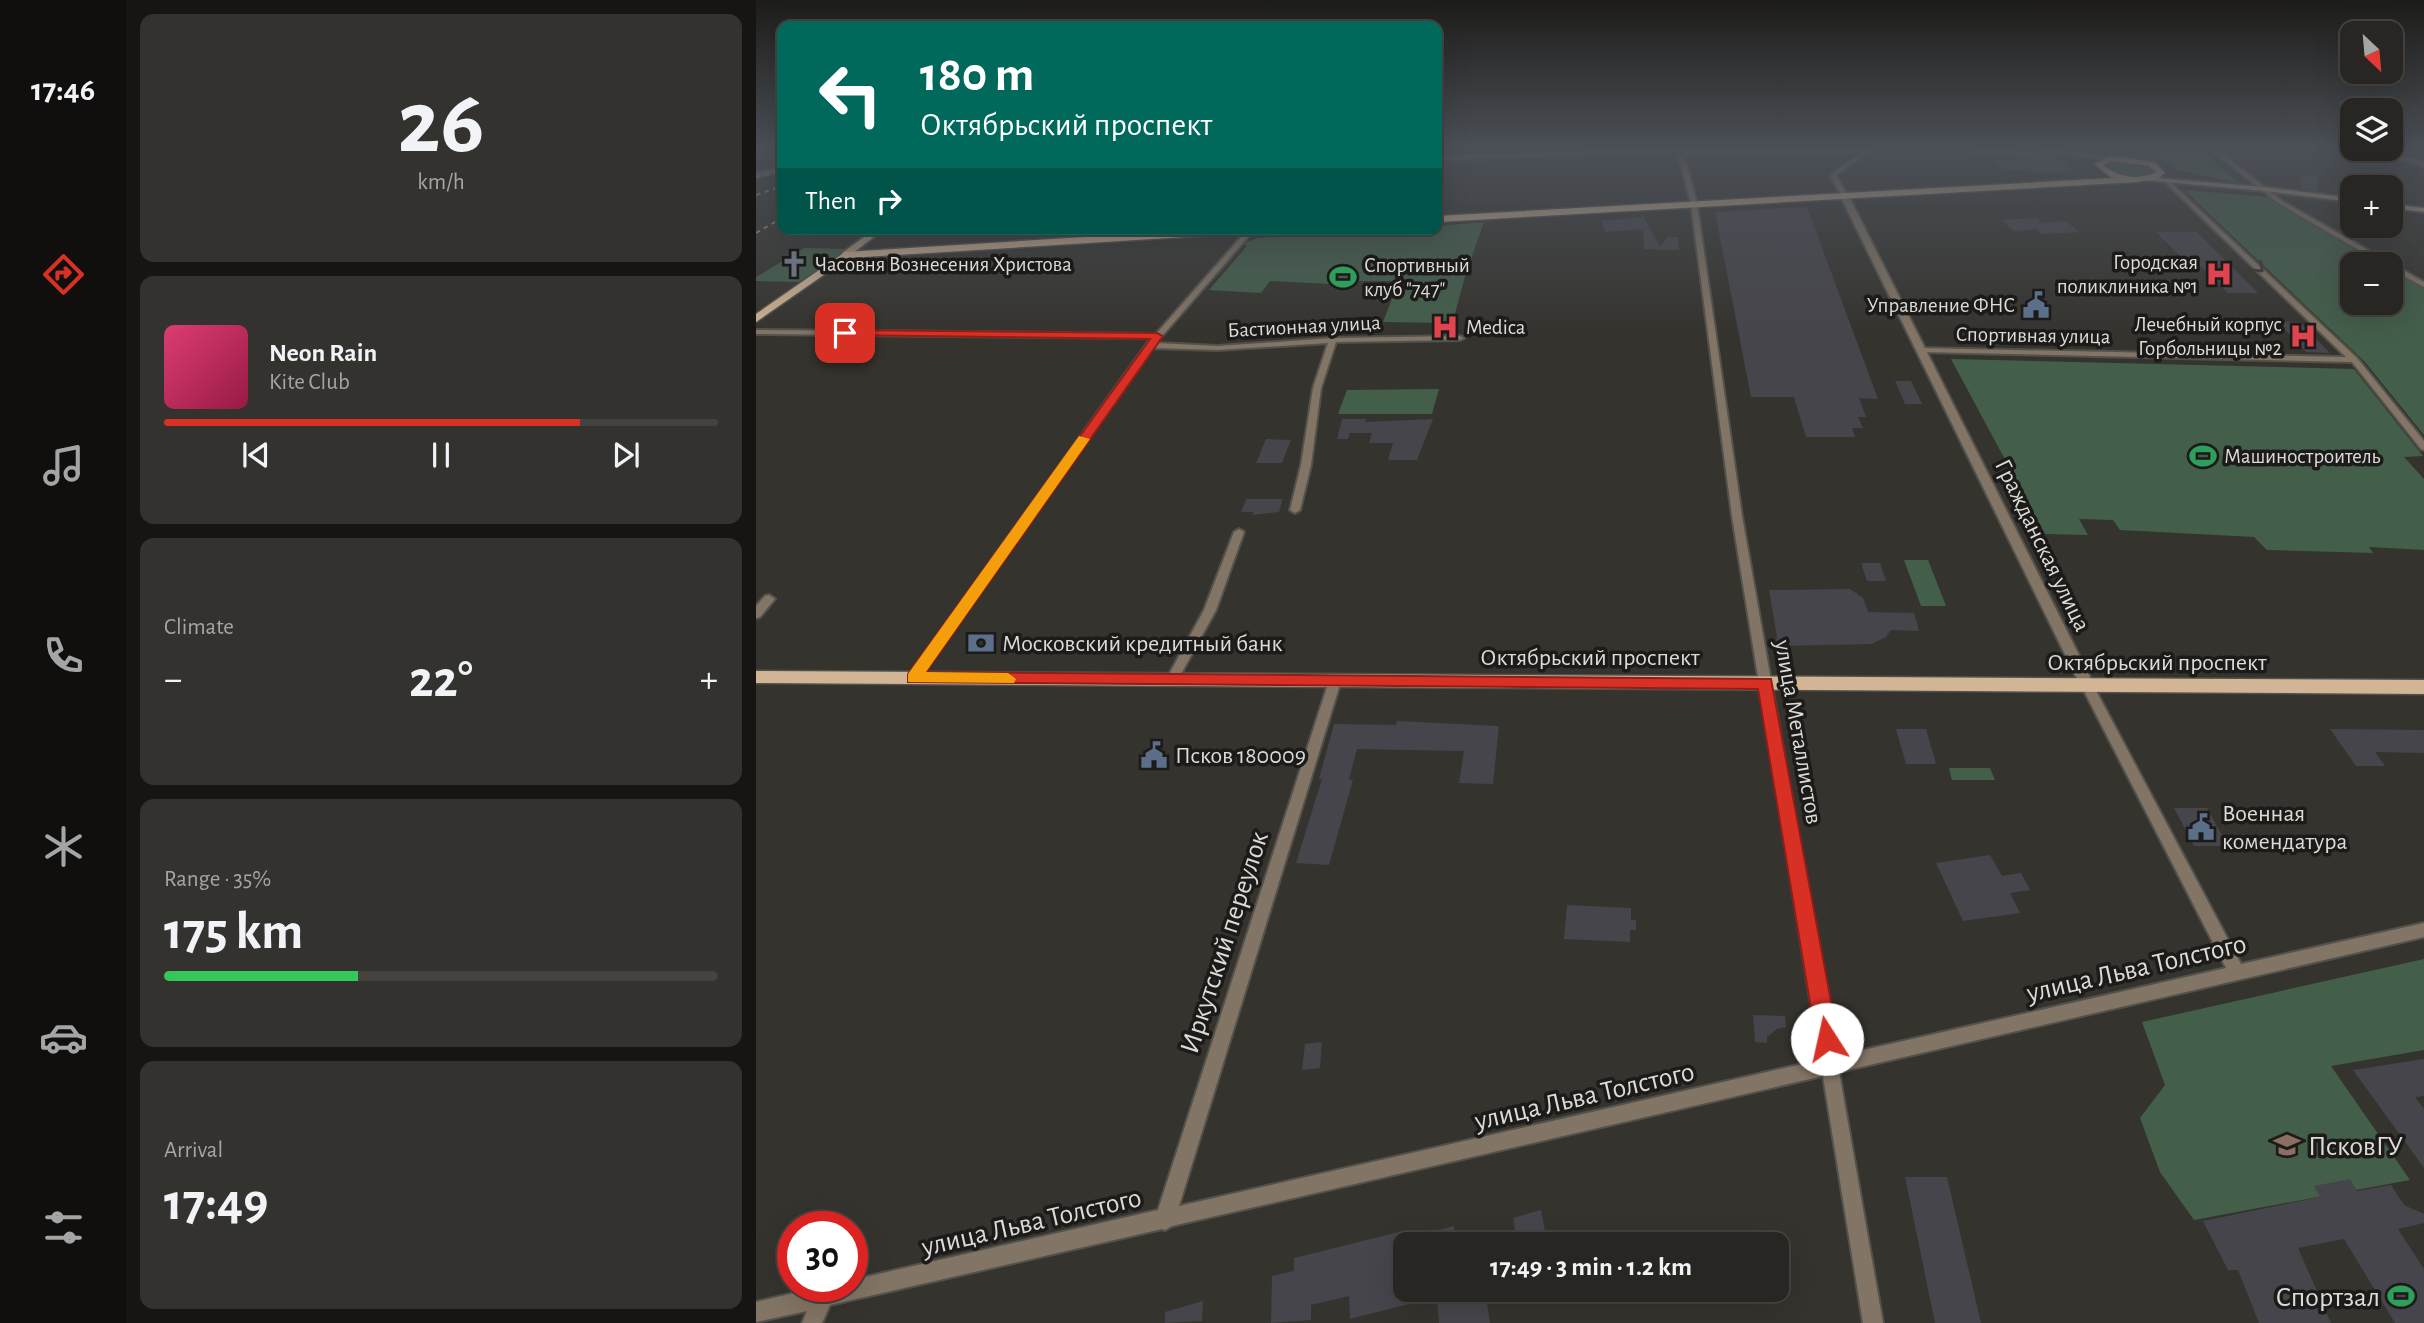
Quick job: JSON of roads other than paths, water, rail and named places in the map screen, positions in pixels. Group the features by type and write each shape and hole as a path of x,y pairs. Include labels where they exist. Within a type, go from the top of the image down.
{"main road":[{"path":"1442,219 1579,211"},
{"path":"756,319 872,235"},
{"path":"845,255 1170,235"},
{"name":"Октябрьский проспект","path":"756,677 2424,687"}],"street":[{"name":"улица Металлистов","path":"1696,211 1737,516 1832,1066 1873,1323"},
{"name":"Гражданская улица","path":"1852,211 2088,687 2237,973"},
{"path":"2199,211 2354,360 2424,447"},
{"path":"2299,211 2367,252"},
{"path":"913,678 1150,345 1247,235"},
{"path":"2403,273 2424,285"},
{"path":"756,332 1157,336"},
{"name":"Бастионная улица","path":"1150,345 1218,348 1333,340 1460,338"},
{"path":"1295,510 1306,465 1317,388 1333,340"},
{"name":"Спортивная улица","path":"1921,350 2354,360"},
{"path":"1172,680 1210,610 1239,532"},
{"path":"756,614 769,599"},
{"name":"Иркутский переулок","path":"1165,1220 1335,681"},
{"name":"улица Льва Толстого","path":"868,1287 2424,930"},
{"name":"улица Льва Толстого","path":"756,1312 801,1302"},
{"path":"812,1323 821,1302"}],"railway":[{"path":"756,233 777,221"}],"place":[{"name":"Часовня Вознесения Христова","path":"794,264"},
{"name":"Городская поликлиника №1","path":"2219,274"},
{"name":"Спортивный клуб \"747\"","path":"1343,277"},
{"name":"Управление ФНС","path":"2036,305"},
{"name":"Medica","path":"1445,327"},
{"name":"Лечебный корпус Горбольницы №2","path":"2303,336"},
{"name":"Машиностроитель","path":"2203,456"},
{"name":"Московский кредитный банк","path":"981,643"},
{"name":"Псков 180009","path":"1154,755"},
{"name":"Военная комендатура","path":"2201,827"},
{"name":"ПсковГУ","path":"2287,1145"},
{"name":"Спортзал","path":"2401,1296"}]}
